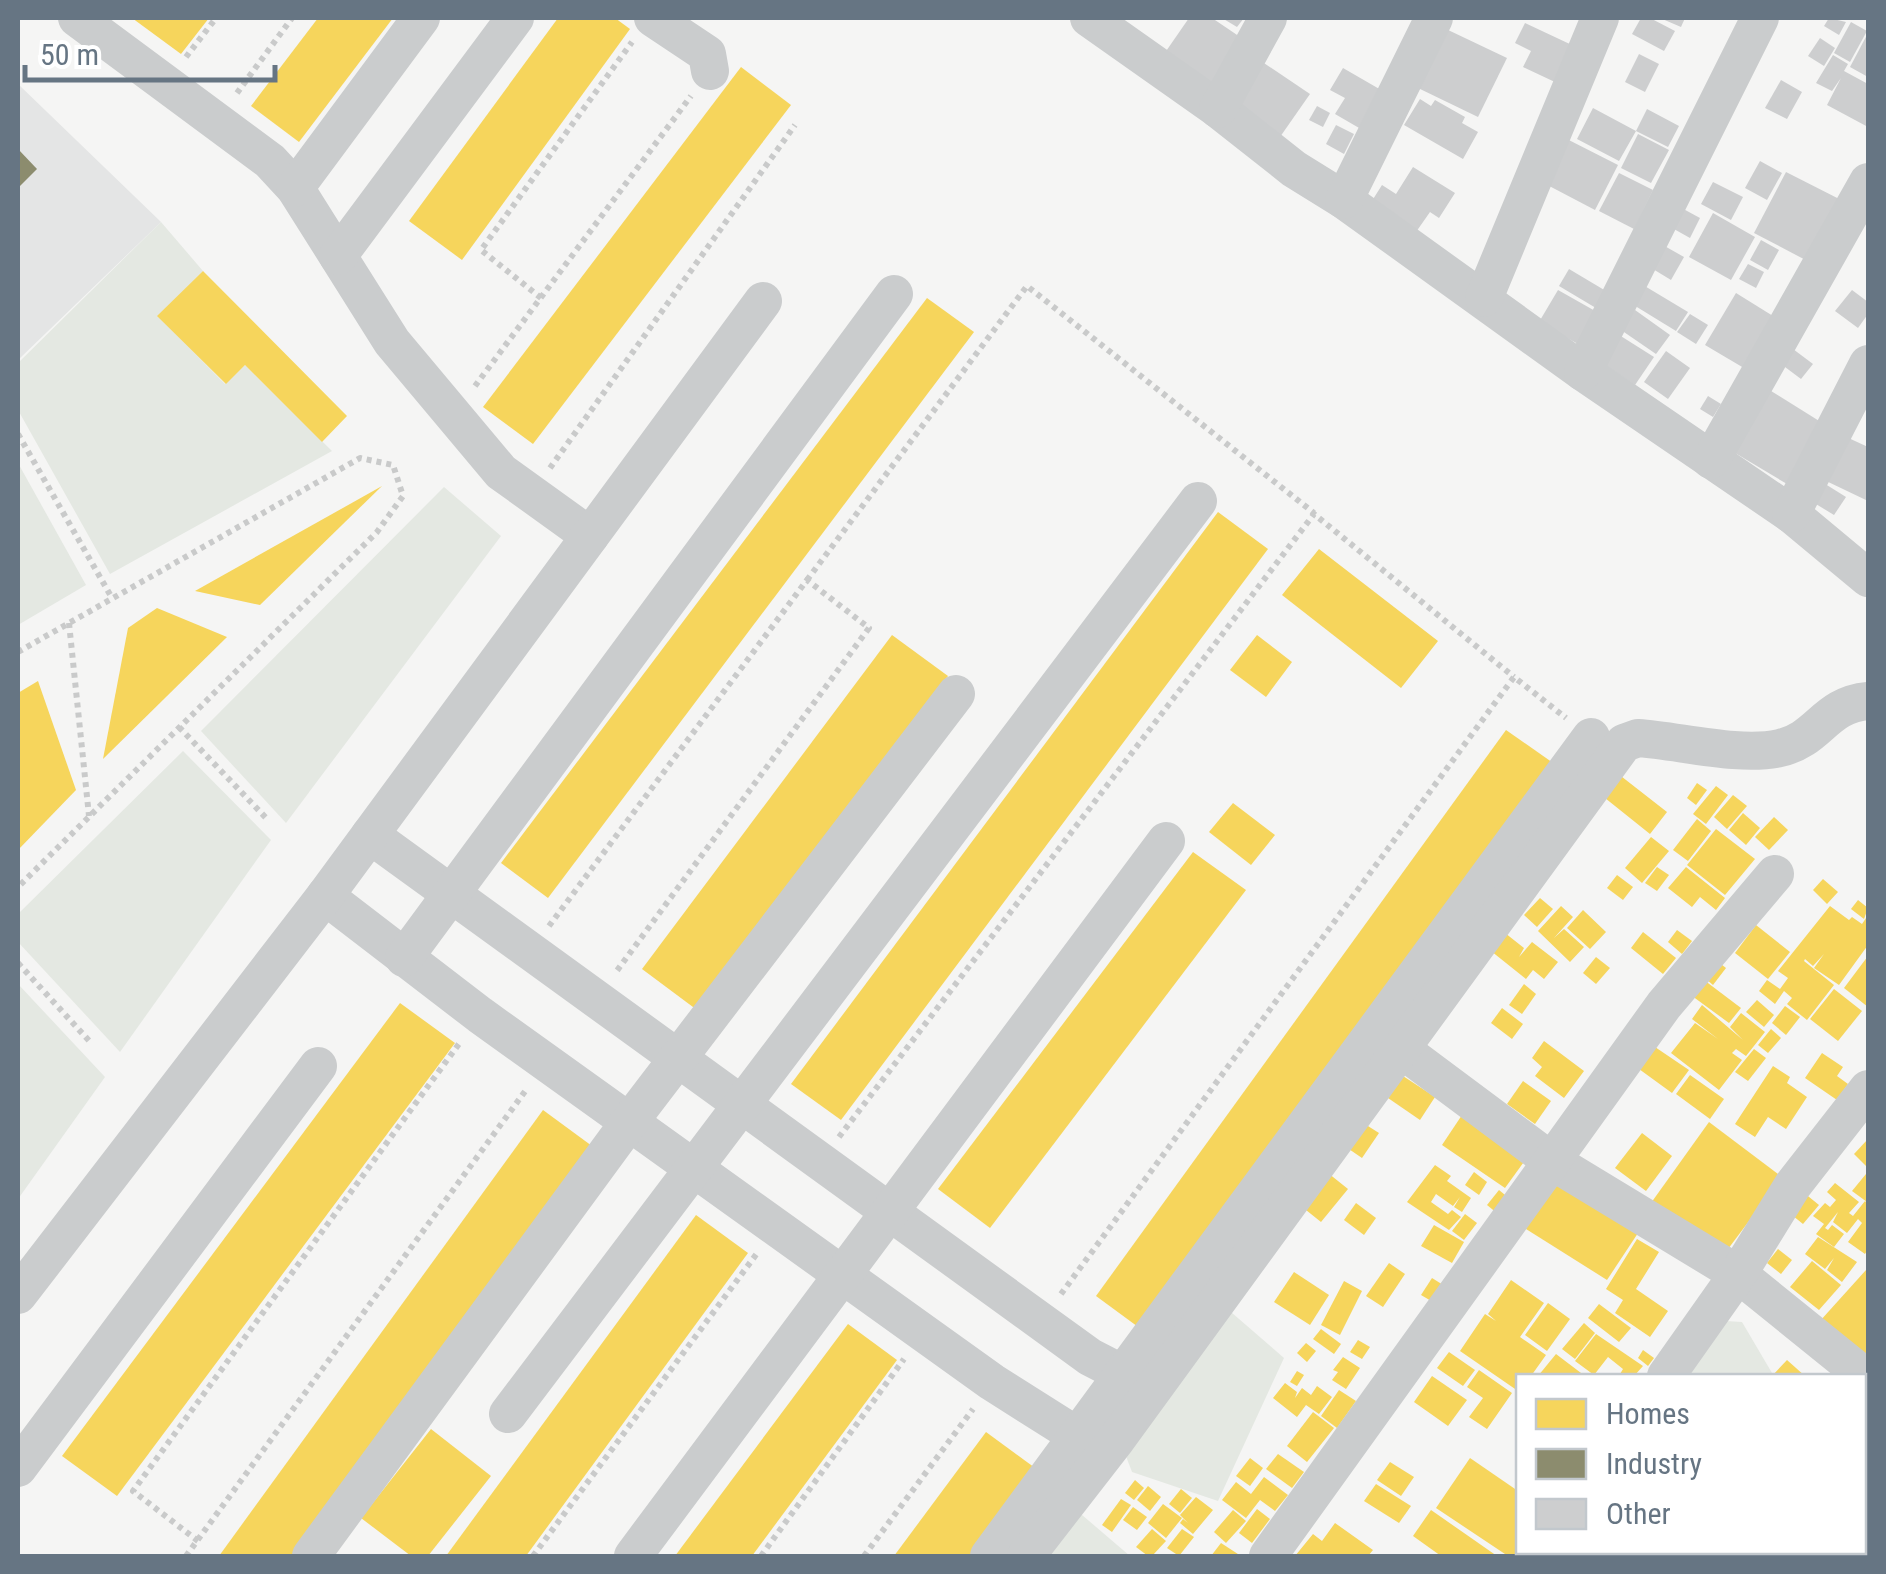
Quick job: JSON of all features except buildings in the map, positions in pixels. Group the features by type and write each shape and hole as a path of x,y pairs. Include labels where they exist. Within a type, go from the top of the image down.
{"street":[{"path":"295,188 421,18"},
{"path":"338,256 514,18"},
{"path":"1089,18 1218,109 1294,169 1344,200 1583,372 1791,514 1868,578"},
{"path":"1218,109 1268,18"},
{"path":"1344,200 1434,18"},
{"path":"1484,298 1600,18"},
{"path":"1583,372 1760,18"},
{"path":"83,19 270,161 295,188 392,342 501,472 590,536"},
{"path":"646,25 708,54 710,71"},
{"path":"1711,460 1868,182"},
{"path":"404,958 894,294"},
{"path":"18,1294 325,896 763,301"},
{"path":"1791,514 1868,364"},
{"path":"508,1414 1198,501"},
{"path":"311,1556 630,1121 956,694"},
{"path":"1026,1556 1127,1424 1624,743 1638,738 1736,749 1779,748 1810,736 1833,711 1868,701"},
{"path":"989,1556 1591,737"},
{"path":"370,835 1090,1357 1123,1374"},
{"path":"634,1556 1166,841"},
{"path":"1268,1556 1664,1005 1774,874"},
{"path":"325,896 480,1015 992,1382 1079,1437"},
{"path":"1401,1049 1550,1160 1738,1274 1862,1374"},
{"path":"18,1468 318,1066"},
{"path":"1667,1374 1738,1274 1793,1185 1868,1088"}],"path":[{"path":"166,84 216,18"},
{"path":"216,121 292,18"},
{"path":"541,298 480,250 646,25"},
{"path":"454,415 710,71"},
{"path":"532,493 796,125"},
{"path":"530,951 1027,286 1591,737"},
{"path":"18,434 112,598"},
{"path":"18,652 360,458 393,465 403,496 378,532 18,887"},
{"path":"820,1162 1314,514"},
{"path":"596,999 870,628 806,580"},
{"path":"68,623 89,818"},
{"path":"1041,1321 1514,677"},
{"path":"179,727 268,820"},
{"path":"18,963 92,1044"},
{"path":"198,1541 133,1491 480,1015"},
{"path":"186,1556 547,1061"},
{"path":"533,1556 776,1227"},
{"path":"761,1556 924,1333"},
{"path":"864,1556 992,1382"}],"shaded area":[{"path":"18,84 161,222 18,360"},
{"path":"161,222 203,271 158,316 225,384 245,365 332,451 110,574 18,410 18,363"},
{"path":"18,463 86,585 18,625"},
{"path":"444,487 501,536 286,823 201,731"},
{"path":"183,751 271,840 120,1052 18,942 18,914"},
{"path":"18,984 105,1077 18,1199"},
{"path":"1224,1306 1284,1358 1218,1501 1132,1472 1121,1443"},
{"path":"1710,1320 1742,1322 1772,1373 1771,1374 1682,1374"},
{"path":"1075,1509 1130,1556 1040,1556"}]}
